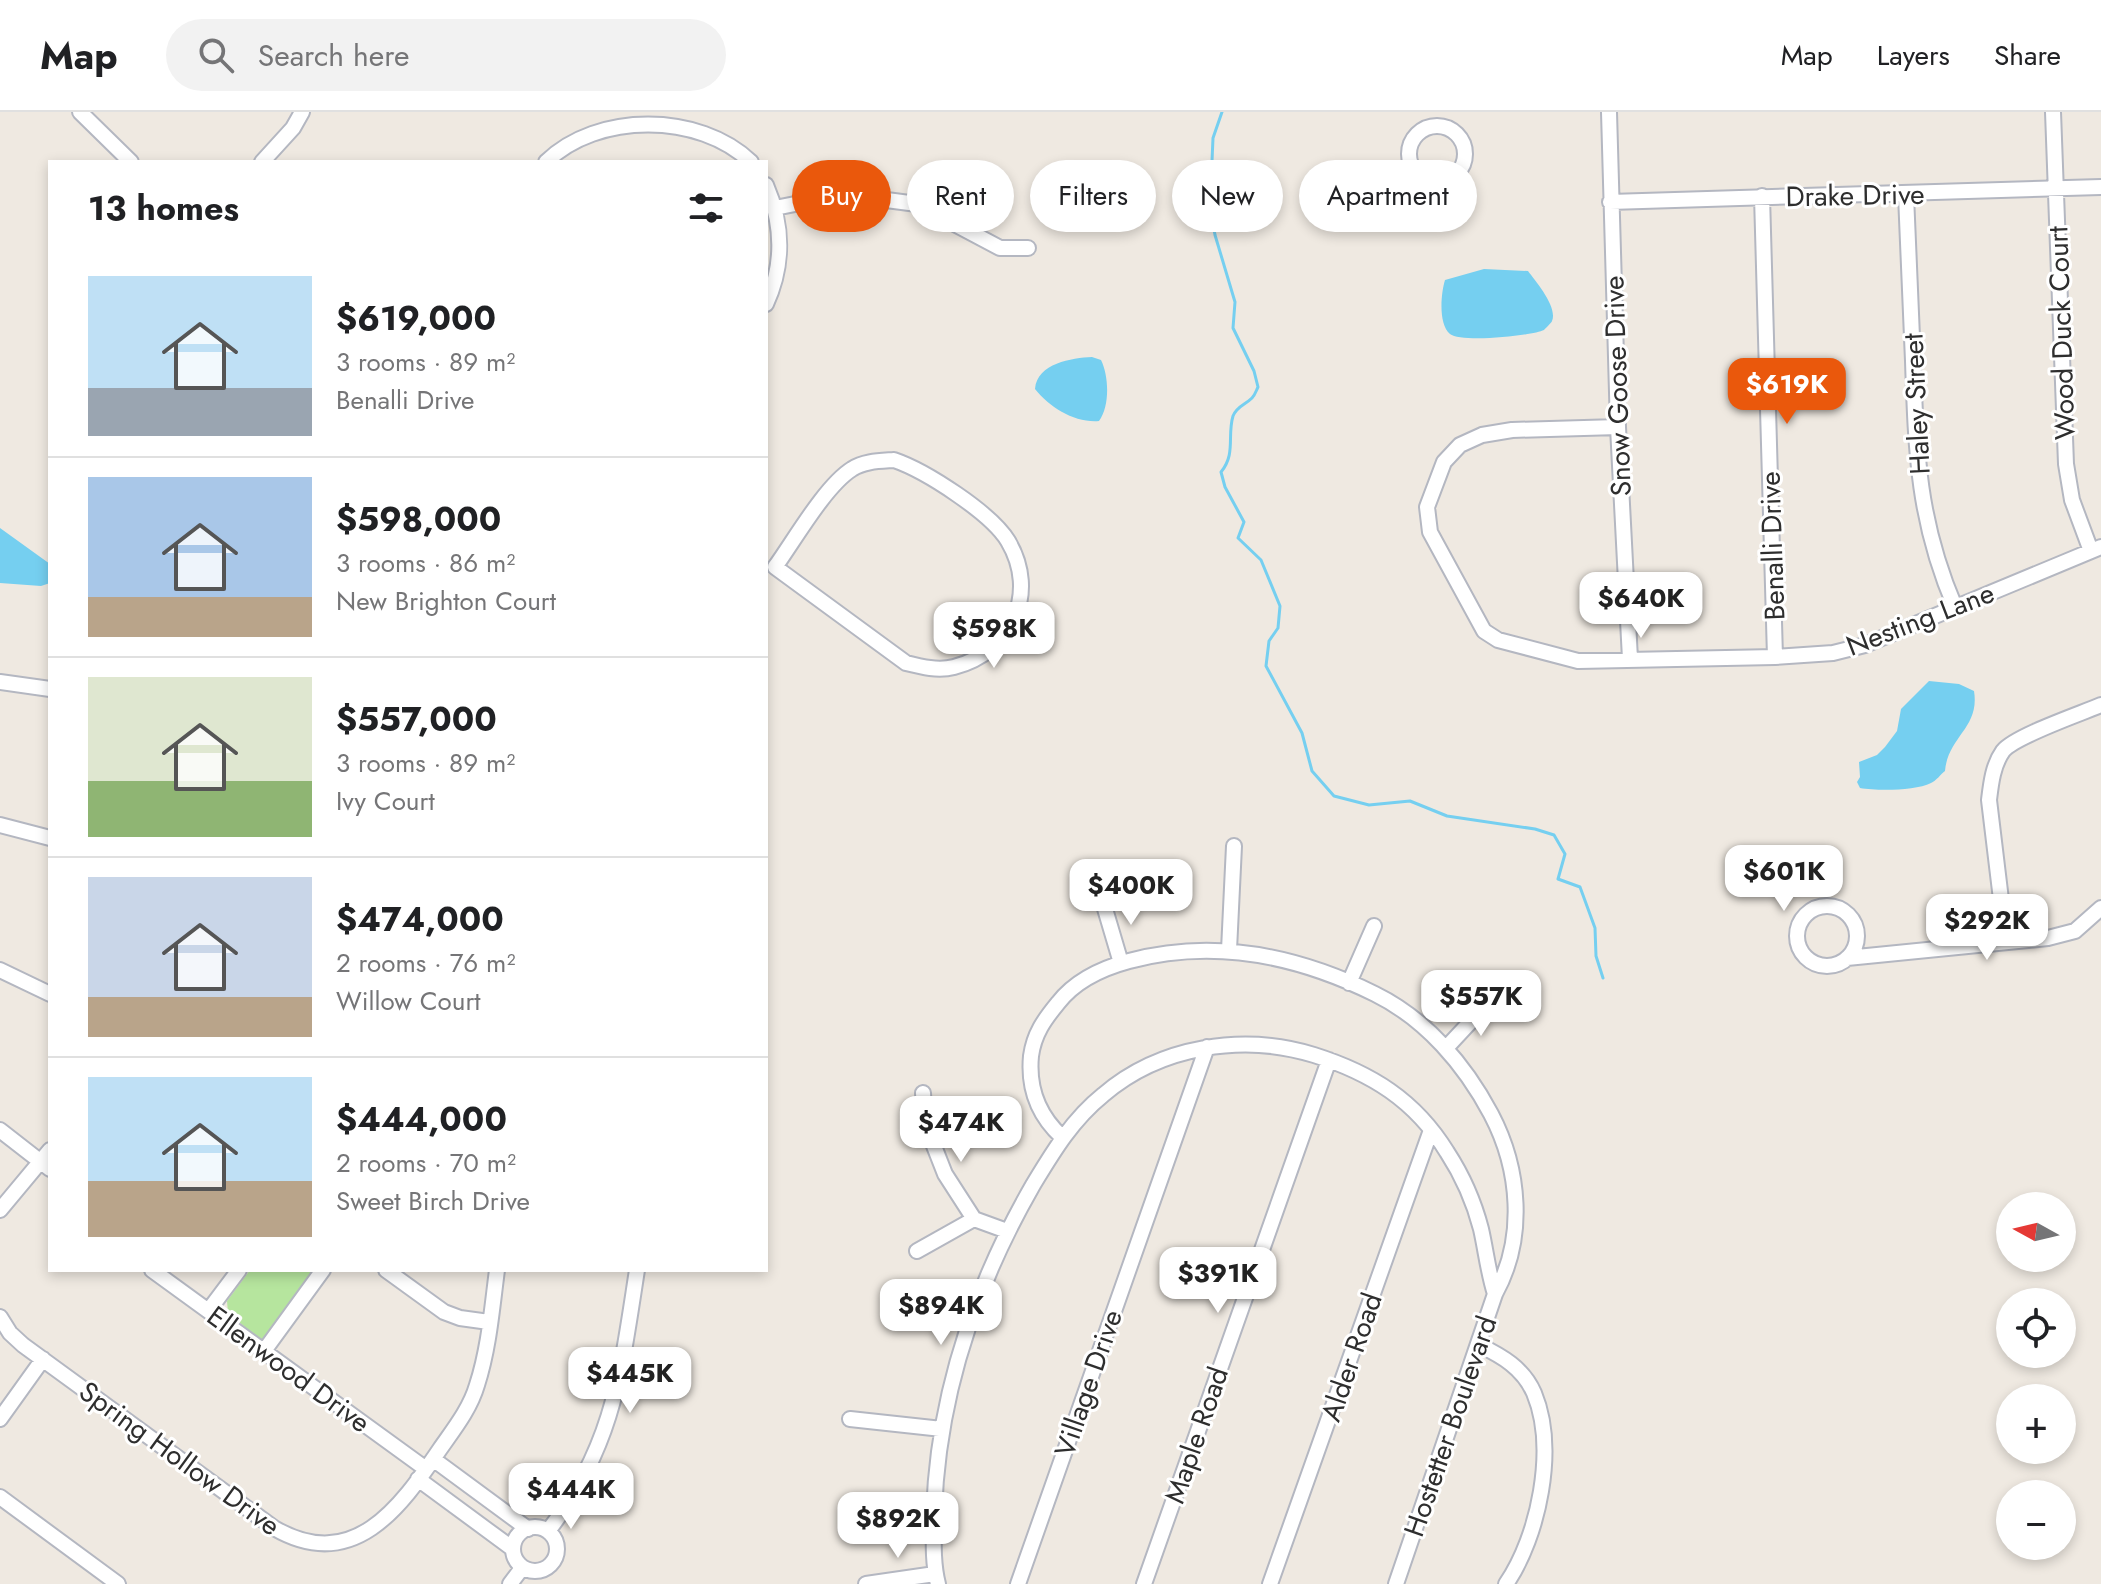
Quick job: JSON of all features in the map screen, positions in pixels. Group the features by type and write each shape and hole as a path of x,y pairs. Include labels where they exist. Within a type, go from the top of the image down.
{"street":[{"path":"80,112 129,160"},
{"path":"264,160 293,128 302,112"},
{"name":"Snow Goose Drive","path":"1609,112 1618,427 1630,659"},
{"name":"Wood Duck Court","path":"2053,112 2066,464 2072,500 2096,549"},
{"path":"548,160 570,138 593,124 637,113 660,113 703,124 723,135 749,160"},
{"path":"1449,119 1463,141 1464,165 1444,182 1424,180 1411,165 1408,153 1412,140 1426,127 1449,119"},
{"name":"Drake Drive","path":"1610,202 2101,187"},
{"path":"768,190 780,231 776,279 768,299"},
{"name":"Haley Street","path":"1906,195 1917,468 1926,524 1955,607"},
{"path":"775,208 825,198 856,196 917,204 1000,248 1028,248"},
{"name":"Benalli Drive","path":"1762,196 1775,657"},
{"name":"Nesting Lane","path":"1618,427 1512,430 1482,435 1460,445 1444,462 1427,507 1430,532 1484,631 1498,640 1578,661 1833,653 1865,645 2096,549"},
{"path":"894,460 915,467 992,521 1008,540 1018,561 1023,583 1020,605 1013,622 999,641 971,661 952,668 929,668 906,663 881,647 770,564 835,483 853,468 875,461 894,460"},
{"path":"0,682 48,689"},
{"path":"2006,941 1989,800 1996,765 2005,749 2021,739 2101,705"},
{"path":"0,825 48,837"},
{"path":"1229,950 1234,846"},
{"path":"1103,902 1121,963"},
{"path":"1847,958 1853,950 1856,935 1854,925 1845,913 1829,906 1815,909 1804,916 1798,926 1798,945 1806,958 1828,966 1847,958 2048,938 2075,931 2101,908"},
{"path":"1349,983 1374,926"},
{"path":"1062,1137 1039,1110 1032,1089 1030,1068 1033,1039 1065,993 1093,974 1147,956 1195,950 1229,950 1291,962 1349,983 1395,1006 1447,1047 1481,1095 1495,1122 1514,1179 1516,1204 1512,1253 1495,1294"},
{"path":"0,970 48,993"},
{"path":"1447,1047 1488,1003"},
{"name":"Hostetter Boulevard","path":"937,1579 936,1477 942,1429 965,1334 990,1266 1007,1231 1062,1137 1102,1095 1135,1072 1162,1060 1207,1047 1259,1044 1292,1048 1365,1074 1409,1105 1445,1148 1466,1188 1481,1229 1495,1294 1396,1584"},
{"name":"Village Drive","path":"1018,1584 1207,1047"},
{"name":"Maple Road","path":"1144,1584 1329,1060"},
{"path":"923,1093 925,1123 935,1155 974,1219 1007,1231"},
{"path":"0,1130 47,1160 0,1210"},
{"name":"Alder Road","path":"1270,1584 1431,1130"},
{"path":"917,1251 974,1219"},
{"name":"Ellenwood Drive","path":"155,1272 426,1469 528,1529"},
{"path":"209,1310 238,1272"},
{"path":"264,1351 322,1272"},
{"path":"389,1272 444,1312 489,1322"},
{"name":"Spring Hollow Drive","path":"0,1317 10,1333 43,1359 289,1537 323,1543 348,1541 373,1529 388,1516 426,1469 466,1411 477,1387 497,1272"},
{"path":"548,1531 574,1496 597,1454 611,1414 637,1272"},
{"path":"1479,1345 1509,1360 1534,1393 1544,1448 1543,1480 1535,1520 1522,1556 1506,1584"},
{"path":"0,1419 43,1359"},
{"path":"850,1419 942,1429"},
{"name":"Ellenwood Drive","path":"426,1469 513,1549"},
{"path":"0,1497 118,1584"},
{"path":"528,1529 548,1531 556,1544 556,1555 551,1564 543,1570 532,1572 522,1568 515,1560 515,1539 528,1529"},
{"path":"510,1584 522,1568"},
{"path":"866,1584 937,1579"}],"green space":[{"path":"249,1272 318,1272 272,1337 261,1340 228,1313 227,1301"}],"water":[{"path":"1484,269 1528,271 1549,302 1553,315 1551,323 1544,330 1511,336 1468,338 1450,334 1442,316 1445,280"},
{"path":"1092,357 1101,360 1107,382 1107,399 1099,421 1081,420 1064,413 1035,389 1037,380 1049,368 1066,361"},
{"path":"0,528 48,563 48,584 41,586 0,583"},
{"path":"1929,681 1959,684 1974,691 1972,714 1947,759 1945,771 1933,782 1916,788 1860,788 1857,782 1860,777 1859,762 1877,755 1885,747 1897,731 1901,709"}],"waterway":[{"path":"1222,112 1213,138 1210,207 1235,302 1233,328 1254,371 1258,387 1253,397 1233,416 1230,452 1221,472 1225,487 1244,522 1238,538 1261,560 1280,606 1278,628 1269,641 1266,666 1302,733 1312,771 1334,796 1369,805 1410,801 1447,816 1535,829 1554,835 1565,854 1558,879 1580,887 1595,928 1596,956 1603,978"}]}
